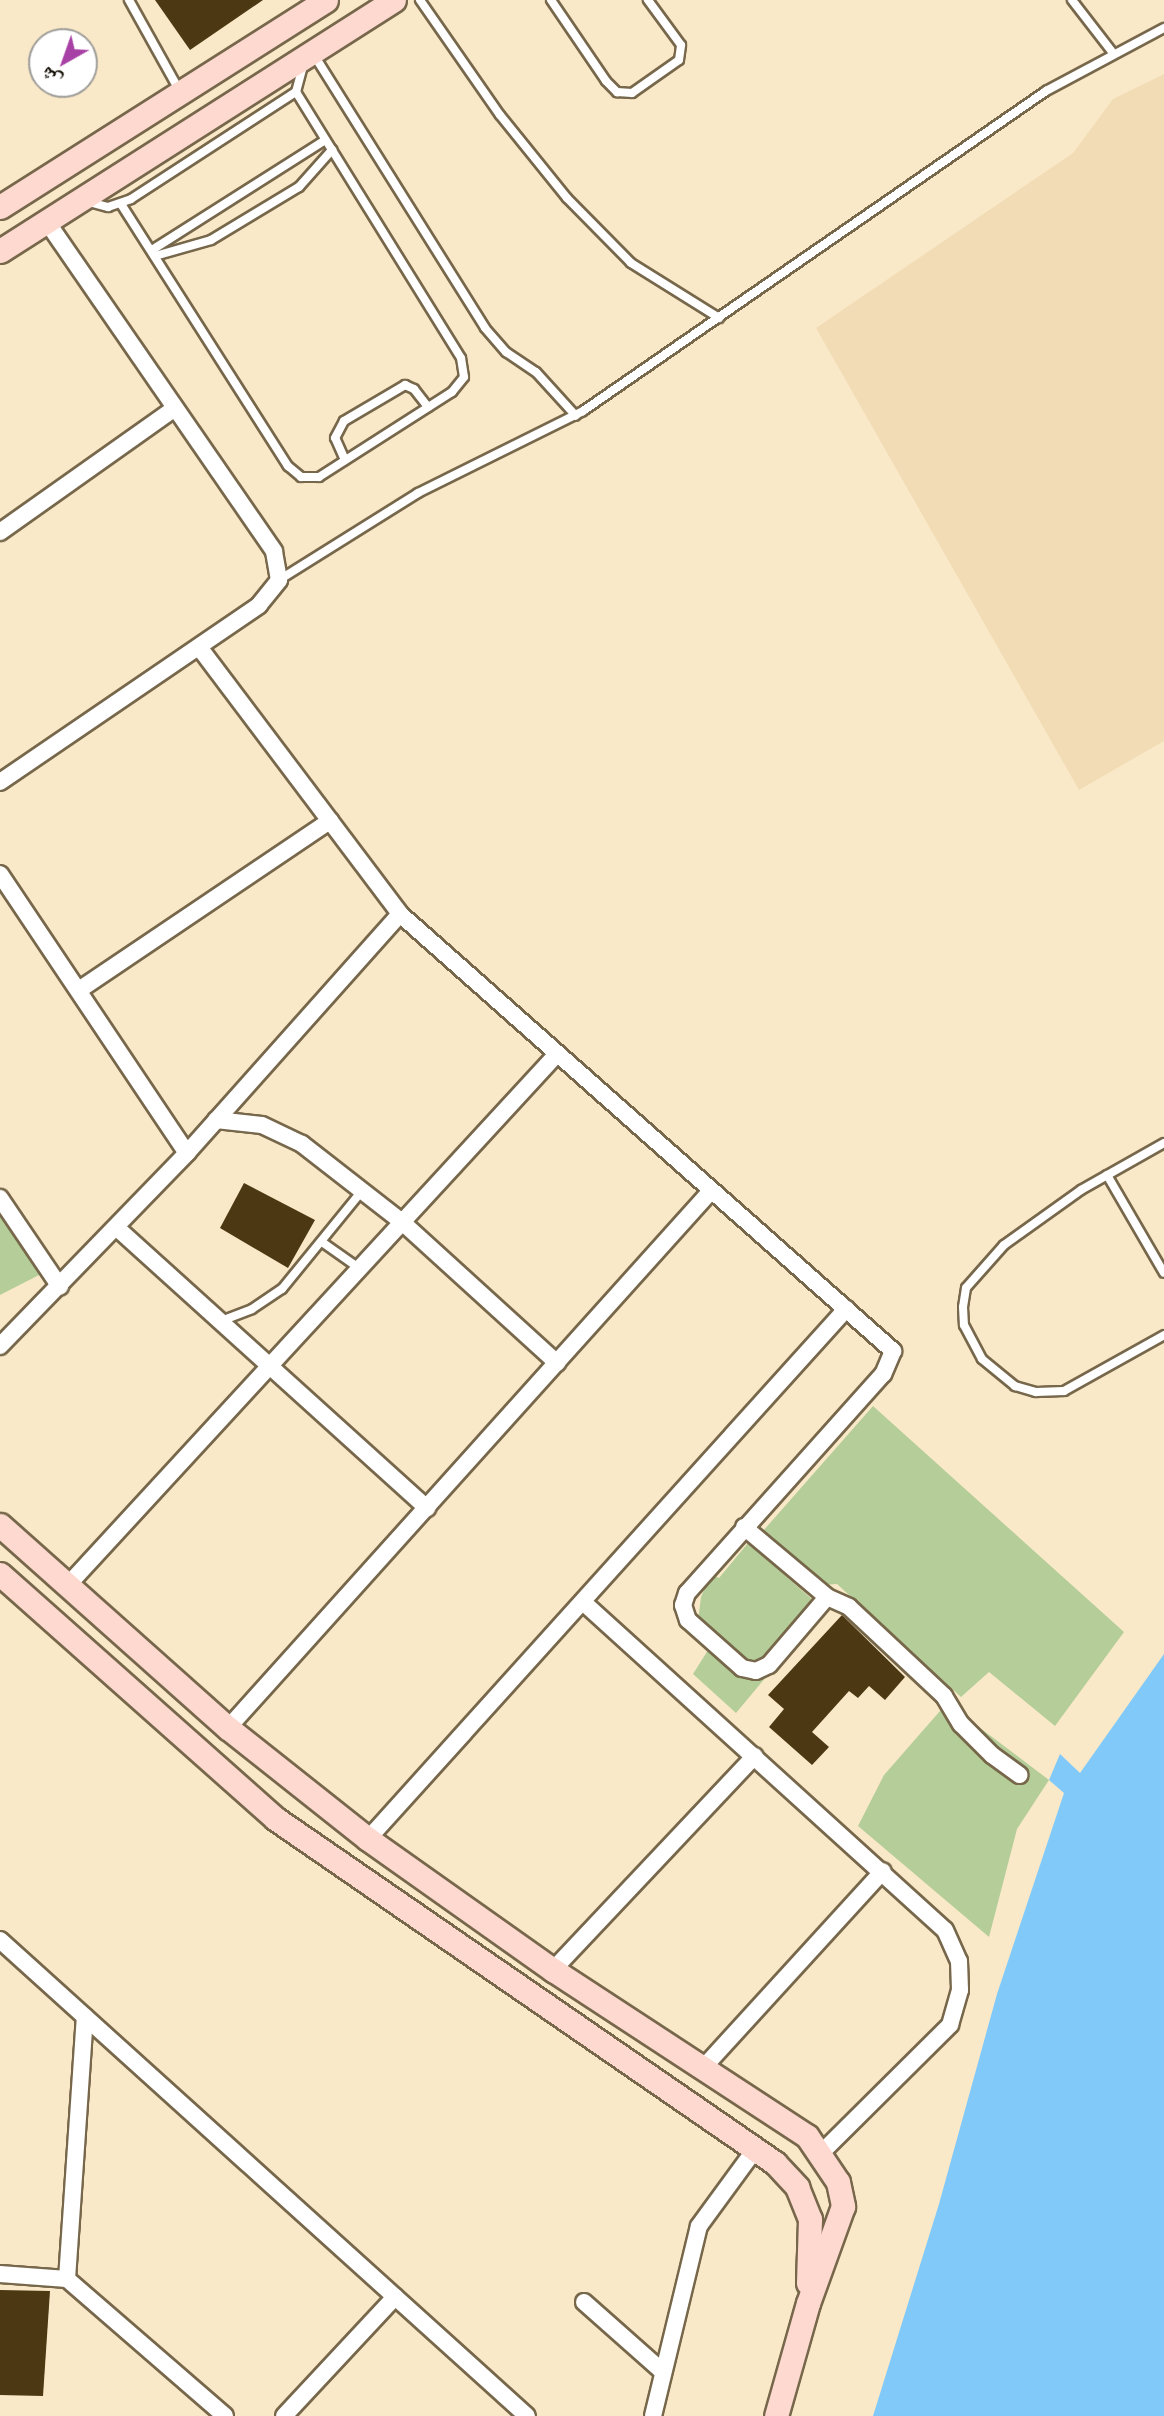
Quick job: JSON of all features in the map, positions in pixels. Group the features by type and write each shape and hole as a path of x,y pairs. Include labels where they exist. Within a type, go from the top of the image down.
{"street":[{"path":"0,207 179,90 326,0"},
{"path":"0,251 394,0"},
{"path":"0,782 259,605 279,580 274,551 47,222"},
{"path":"0,532 174,409"},
{"path":"199,647 400,914 709,1192 893,1351 892,1360 687,1593 683,1605 688,1620 742,1668 756,1671 769,1665 827,1597"},
{"path":"79,990 330,821"},
{"path":"0,874 187,1153"},
{"path":"0,1346 187,1153 400,914"},
{"path":"68,1585 557,1054"},
{"path":"216,1120 278,1131 362,1191 401,1221 556,1363"},
{"path":"228,1728 709,1192"},
{"path":"0,1198 60,1287"},
{"path":"117,1228 427,1507"},
{"path":"368,1839 846,1310"},
{"path":"0,1525 228,1728 368,1839 554,1970 781,2116 821,2153 838,2182 843,2206 808,2304 776,2416"},
{"path":"744,1527 827,1597 849,1607 944,1696 961,1724 992,1755 1020,1776"},
{"path":"0,1574 276,1819 757,2148 797,2188 810,2219 808,2304"},
{"path":"583,1602 945,1930 958,1961 960,1990 950,2025 930,2050 821,2153"},
{"path":"554,1970 755,1756"},
{"path":"704,2067 883,1871"},
{"path":"0,1940 527,2416"},
{"path":"67,2279 85,2017"},
{"path":"656,2080 677,2050"},
{"path":"653,2416 699,2227 710,2205 757,2148"},
{"path":"0,2274 67,2279 225,2416"},
{"path":"284,2416 395,2297"},
{"path":"584,2302 662,2371"}],"lane":[{"path":"129,0 179,90"},
{"path":"421,0 500,115 567,198 631,263 719,318"},
{"path":"551,0 606,81 617,92 632,93 679,60 681,45 648,0"},
{"path":"1072,0 1113,53"},
{"path":"279,580 418,493 576,416 1046,91 1164,27"},
{"path":"82,200 108,207 121,204 296,92 303,80 308,55"},
{"path":"308,55 485,328 576,416"},
{"path":"121,204 293,472 319,477 457,388 464,377 463,364 296,92"},
{"path":"153,253 325,139"},
{"path":"153,253 211,240 299,187 332,150"},
{"path":"345,460 335,438 344,421 405,386 414,388 428,407"},
{"path":"1164,1143 1107,1175 1004,1245 966,1288 964,1325 996,1374 1036,1392 1064,1391 1164,1335"},
{"path":"1107,1175 1164,1273"},
{"path":"220,1321 274,1295 362,1191"},
{"path":"321,1242 359,1268"}],"shaded area":[{"path":"1164,74 1164,741 1079,790 816,328 1073,153 1113,99"}],"green space":[{"path":"0,1208 41,1274 0,1295"},
{"path":"873,1406 1124,1632 1055,1726 989,1672 961,1697 837,1584 822,1585 763,1531"},
{"path":"748,1543 814,1601 782,1658 736,1713 693,1674 715,1639 698,1621 701,1597 711,1574 719,1578"},
{"path":"947,1703 1049,1780 1017,1829 989,1937 858,1826 884,1775"}],"water":[{"path":"1164,1654 1164,2416 873,2416 939,2204 997,1994 1064,1793 1049,1780 1060,1754 1080,1773"}],"building":[{"path":"155,0 263,0 190,50"},
{"path":"244,1183 315,1220 288,1268 220,1228"},
{"path":"842,1615 905,1677 885,1700 869,1686 858,1698 849,1691 812,1732 829,1747 812,1765 769,1727 784,1709 768,1695"},
{"path":"0,2290 50,2291 43,2396 0,2395"}]}
